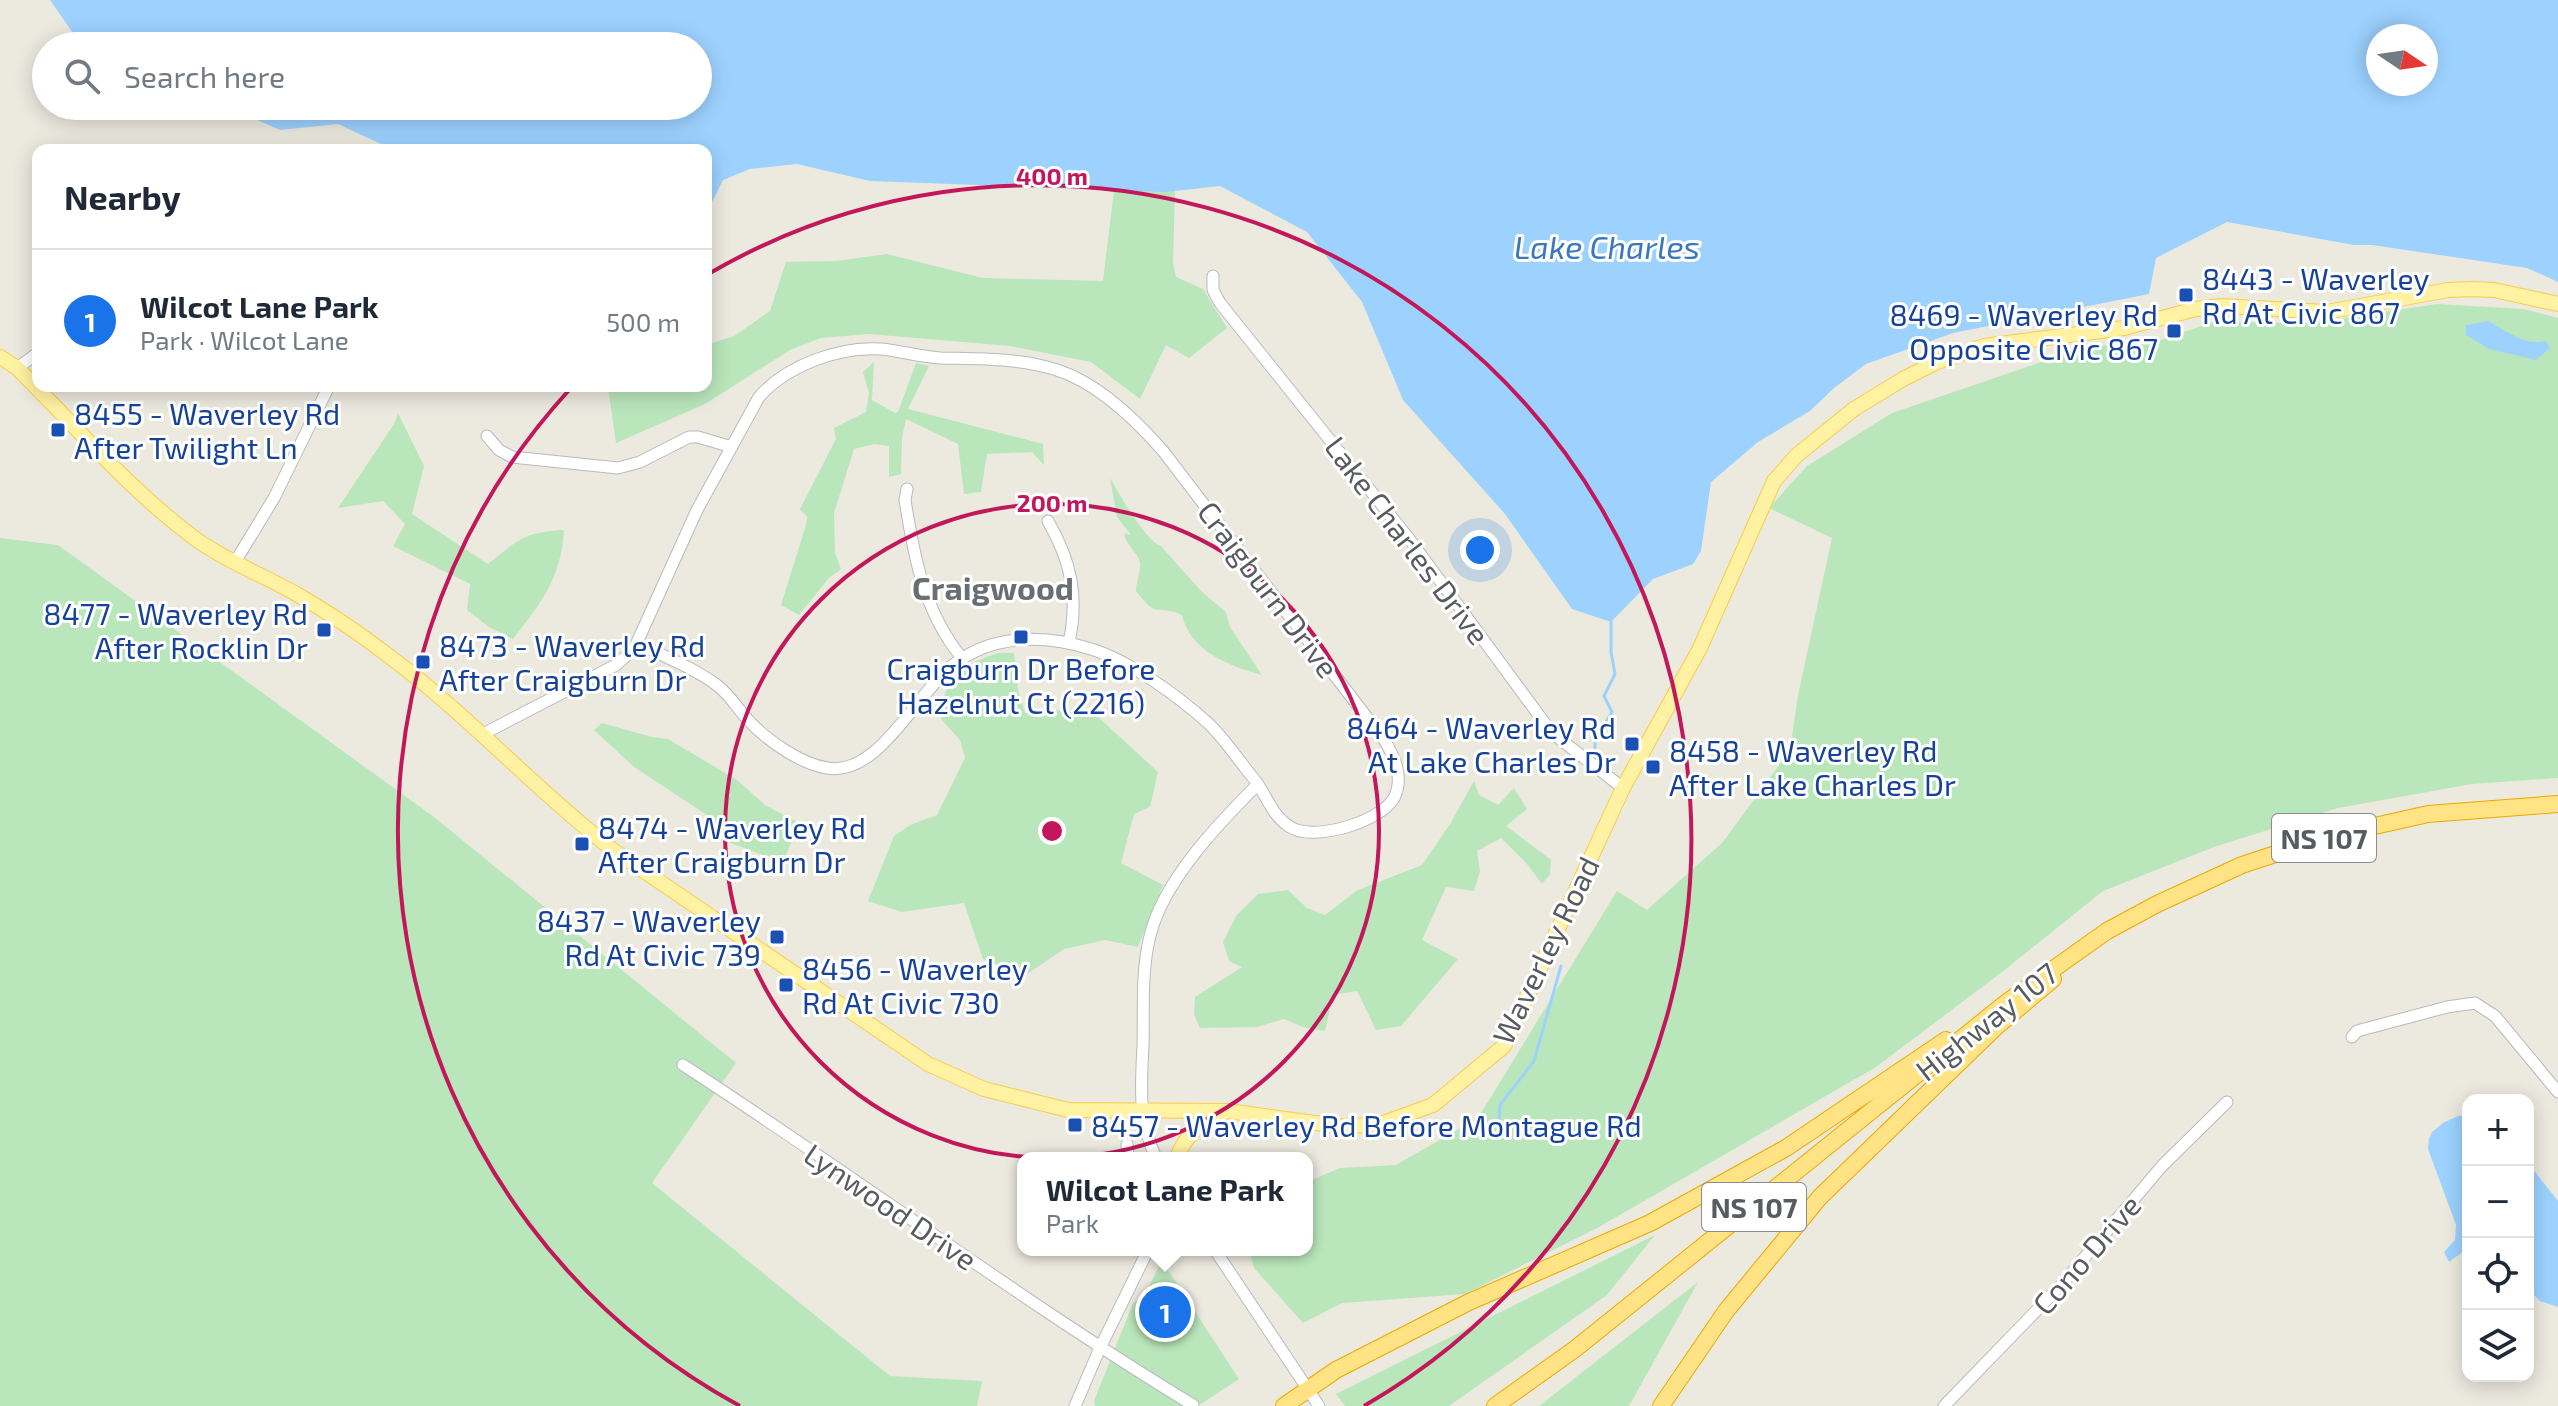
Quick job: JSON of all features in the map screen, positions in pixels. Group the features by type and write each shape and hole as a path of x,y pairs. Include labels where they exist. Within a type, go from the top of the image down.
{"highway":[{"name":"Highway 107","path":"1495,1406 1599,1331 2007,1002 2107,931 2242,865 2330,836 2428,814 2558,804"},
{"path":"1661,1406 1726,1311 1820,1197 1997,1026 2107,931"},
{"path":"1284,1406 1336,1370 1469,1302 1650,1223 1786,1148 1937,1045 2007,1002"}],"main road":[{"name":"Waverley Road","path":"41,392 141,493 200,542 348,625 483,734 569,816 613,850 928,1064 984,1089 1068,1110 1228,1111 1345,1127 1383,1123 1433,1105 1504,1046 1623,788 1700,648 1774,481 1825,430 1903,379 1937,362 1984,346 2124,328 2196,309 2221,306 2327,312 2448,290 2471,289 2494,290 2558,304"},
{"name":"Waverley Road","path":"0,357 32,383"},
{"path":"1180,1152 1199,1125 1228,1111"}],"street":[{"name":"Lake Charles Drive","path":"1213,276 1217,299 1410,540 1547,726 1574,752 1623,788"},
{"name":"Craigburn Drive","path":"483,734 616,665 638,643 685,535 767,387 815,361 848,352 883,349 926,357 1024,362 1059,370 1123,411 1163,451 1385,741 1395,760 1399,781 1393,800 1378,813 1318,834 1290,827 1270,807 1258,784 1210,725 1176,698 1139,673 1096,650 1069,642 1035,639 998,642 962,658 926,691 870,756 855,766 839,769 820,767 780,745 751,724 733,700 711,681 638,643"},
{"path":"17,368 32,357"},
{"path":"235,562 274,498 326,392"},
{"path":"487,436 499,450 512,457 610,468 640,462 689,437 732,447"},
{"path":"907,489 905,500 919,579 937,620 962,658"},
{"path":"1048,521 1065,554 1073,584 1075,611 1069,642"},
{"path":"1154,1152 1140,1110 1146,957 1154,920 1176,879 1258,784"},
{"path":"2352,1037 2357,1031 2447,1007 2475,1003 2495,1016 2558,1092"},
{"name":"Lynwood Drive","path":"683,1065 1100,1348 1193,1405"},
{"name":"Cono Drive","path":"1944,1406 2063,1283 2162,1166 2227,1102"},
{"path":"1127,1144 1128,1152"},
{"path":"1075,1406 1145,1256"},
{"path":"1219,1256 1319,1406"}],"green space":[{"path":"1114,190 1175,191 1173,263 1176,277 1203,289 1227,328 1189,358 1166,345 1140,399 1091,362 1010,346 869,334 821,338 790,350 705,404 616,443 609,392 712,392 712,343 734,336 770,311 786,262 836,261 887,254 983,278 1103,281"},
{"path":"2437,304 2524,309 2558,318 2558,778 2472,784 2338,808 2214,847 2103,891 1876,1067 1599,1227 1465,1294 1342,1303 1303,1323 1254,1268 1251,1256 1313,1256 1313,1179 1340,1168 1396,1165 1478,1118 1617,891 1647,910 1723,842 1790,750 1798,695 1832,538 1769,508 1807,466 1892,413 2088,346 2149,344 2213,322 2312,323"},
{"path":"874,362 872,400 898,412 916,363 929,366 908,409 1043,444 1044,465 1032,452 987,454 981,492 964,494 958,444 906,419 901,474 889,477 889,446 874,444 854,449 834,513 835,553 841,569 829,578 799,615 781,605 806,525 807,517 800,509 836,439 834,428 866,412 869,393 863,372"},
{"path":"398,413 424,466 412,514 488,564 530,535 564,530 559,562 548,589 513,639 489,627 467,610 470,584 393,546 405,524 383,501 338,508 394,424"},
{"path":"1110,478 1148,535 1201,591 1226,612 1230,627 1262,675 1213,655 1193,638 1182,615 1153,609 1136,591 1140,563 1124,533 1131,535 1117,517"},
{"path":"0,538 58,545 434,817 736,1063 652,1183 890,1376 982,1381 977,1406 0,1406"},
{"path":"998,653 1014,653 1018,690 1025,713 1048,709 1097,716 1158,772 1150,807 1134,814 1121,863 1163,885 1138,947 1105,940 1064,949 1024,976 983,959 964,903 902,912 868,901 894,836 910,825 937,815 965,758 960,740 941,719 950,682 963,668"},
{"path":"602,723 668,739 737,780 765,805 799,823 786,855 765,856 728,842 707,815 634,767 594,730"},
{"path":"1474,781 1479,795 1498,805 1514,788 1527,809 1506,826 1551,860 1550,874 1542,884 1501,838 1477,851 1480,871 1474,891 1446,887 1422,940 1458,959 1401,1026 1376,1030 1357,991 1333,995 1325,1031 1284,1019 1257,1027 1200,1028 1194,1015 1195,997 1242,967 1229,961 1223,942 1236,916 1258,894 1288,890 1307,908 1325,915 1358,890 1422,865"},
{"path":"1655,1235 1607,1295 1449,1406 1345,1406 1336,1394"},
{"path":"1162,1261 1239,1379 1198,1406 1095,1406 1094,1401 1133,1303 1143,1298"},
{"path":"1698,1282 1629,1406 1539,1406"}],"water":[{"name":"Lake Charles","path":"50,0 2558,0 2558,282 2527,268 2354,245 2227,222 2156,258 2149,294 1953,333 1866,364 1810,411 1758,442 1711,482 1701,551 1693,564 1653,579 1611,622 1572,609 1505,514 1403,400 1362,302 1307,232 1220,186 1166,192 870,181 797,164 750,169 723,180 712,202 712,144 381,144 338,124 280,130 257,120 712,120 712,32 72,32"},
{"path":"2488,321 2523,340 2546,341 2550,348 2536,360 2489,349 2466,335 2466,325"},
{"path":"2462,1116 2462,1252 2449,1262 2444,1252 2455,1240 2456,1225 2428,1149 2432,1132"},
{"path":"2534,1171 2558,1201 2558,1307 2540,1301 2534,1295"}],"waterway":[{"path":"1595,757 1595,740 1612,712 1604,696 1615,674 1611,622"},
{"path":"1499,1125 1500,1105 1534,1061 1561,966"}],"place":[{"name":"8443 - Waverley Rd At Civic 867","path":"2186,295"},
{"name":"8469 - Waverley Rd Opposite Civic 867","path":"2174,331"},
{"name":"8455 - Waverley Rd After Twilight Ln","path":"58,430"},
{"name":"8477 - Waverley Rd After Rocklin Dr","path":"324,630"},
{"name":"Craigburn Dr Before Hazelnut Ct (2216)","path":"1021,637"},
{"name":"8473 - Waverley Rd After Craigburn Dr","path":"423,662"},
{"name":"8464 - Waverley Rd At Lake Charles Dr","path":"1632,744"},
{"name":"8458 - Waverley Rd After Lake Charles Dr","path":"1653,767"},
{"name":"8474 - Waverley Rd After Craigburn Dr","path":"582,844"},
{"name":"8437 - Waverley Rd At Civic 739","path":"777,937"},
{"name":"8456 - Waverley Rd At Civic 730","path":"786,985"},
{"name":"8457 - Waverley Rd Before Montague Rd","path":"1075,1125"},
{"name":"Wilcot Lane Park","path":"1165,1312"}],"district":[{"name":"Craigwood","path":"993,587"}]}
